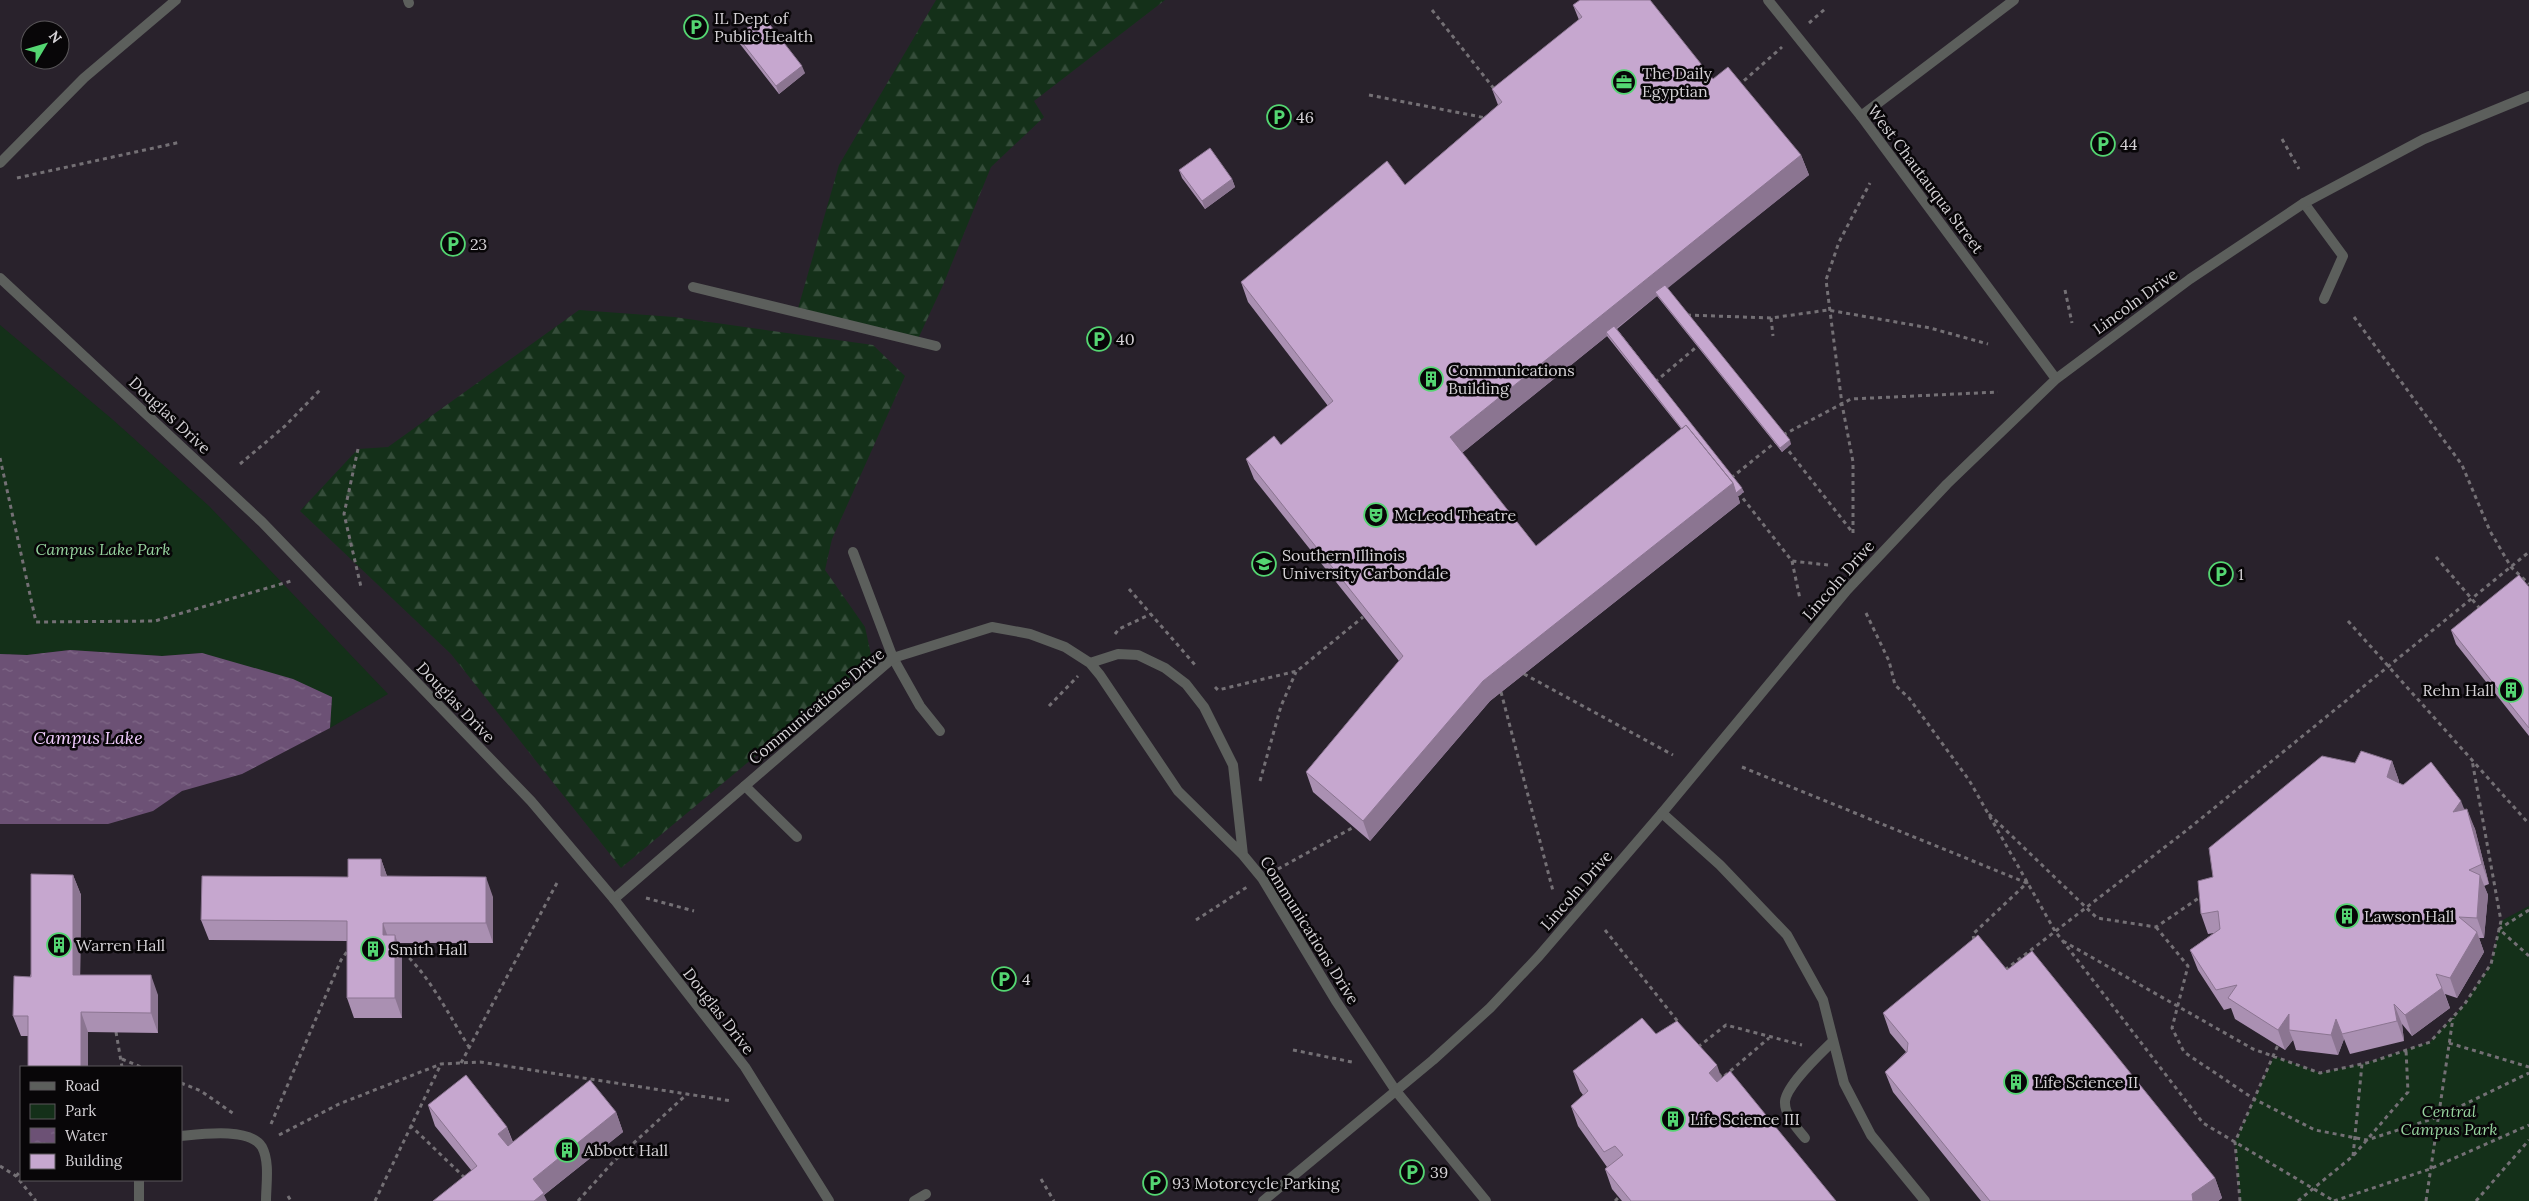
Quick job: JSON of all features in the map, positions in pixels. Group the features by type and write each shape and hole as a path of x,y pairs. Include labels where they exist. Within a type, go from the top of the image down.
{"street":[{"path":"0,162 84,78 176,0"},
{"name":"West Chautauqua Street","path":"1768,0 1860,116 2056,378"},
{"path":"1860,116 2014,0"},
{"name":"Lincoln Drive","path":"1263,1201 1433,1060 1496,1001 1539,956 1662,813 1847,590 1947,484 2056,378 2190,279 2304,203 2424,139 2529,96"},
{"path":"2304,203 2343,256 2324,299"},
{"name":"Douglas Drive","path":"0,278 262,522 531,801 614,899 745,1067 829,1201"},
{"path":"693,287 936,346"},
{"path":"854,552 893,658 920,706 940,731"},
{"name":"Communications Drive","path":"614,899 893,658 992,627 1030,634 1065,646 1090,663 1178,791 1243,855 1262,878 1336,1001 1396,1091 1486,1201"},
{"path":"1090,663 1118,654 1138,655 1165,668 1186,684 1204,707 1233,765 1243,855"},
{"path":"745,786 797,837"},
{"path":"1662,813 1720,864 1787,935 1823,1000 1844,1083 1872,1135 1925,1201"},
{"path":"1805,1138 1788,1115 1785,1100 1793,1084 1833,1041"},
{"path":"182,1136 210,1133 248,1136 262,1146 266,1161 266,1201"},
{"path":"139,1181 139,1201"},
{"path":"914,1201 926,1194"}],"path":[{"path":"1432,10 1500,96"},
{"path":"1735,88 1796,35"},
{"path":"1369,95 1490,118"},
{"path":"2282,139 2299,169"},
{"path":"18,178 181,142"},
{"path":"1779,439 1853,533 1852,462 1828,310 1826,280 1839,242 1870,183"},
{"path":"2065,290 2072,323"},
{"path":"1686,322 1681,315 1771,318 1828,310 1930,328 1988,344"},
{"path":"1771,318 1773,336"},
{"path":"2354,318 2462,465 2490,531 2511,567 2529,584"},
{"path":"1652,384 1703,342 1697,336"},
{"path":"240,464 285,426 320,390"},
{"path":"1728,480 1779,439 1851,399 1998,392"},
{"path":"358,448 344,514 361,586"},
{"path":"0,458 36,622 155,621 291,581"},
{"path":"1734,487 1792,562 1800,599"},
{"path":"2001,974 2389,667 2529,552"},
{"path":"2436,557 2483,612"},
{"path":"1792,562 1828,565"},
{"path":"1129,589 1200,669"},
{"path":"1866,613 1888,661 1895,685 1909,698 1963,772 2055,931 2203,1123 2334,1201 2430,1169 2529,1125"},
{"path":"1212,683 1218,690 1297,671 1363,617"},
{"path":"2348,620 2529,824"},
{"path":"1260,781 1281,706 1297,671"},
{"path":"1524,674 1673,755"},
{"path":"1500,692 1553,891"},
{"path":"2062,940 2253,1049 2320,1073 2362,1064 2430,1042 2464,1005 2491,964 2501,921 2472,760"},
{"path":"1742,767 2027,883"},
{"path":"1987,812 2097,918 2156,927 2188,966 2172,1028 2184,1052 2254,1099 2315,1130 2367,1140 2438,1117 2529,1073"},
{"path":"461,1063 558,881"},
{"path":"1974,944 1974,934 2027,883"},
{"path":"2156,927 2210,890"},
{"path":"646,898 694,911"},
{"path":"2499,929 2529,910"},
{"path":"2499,929 2529,956"},
{"path":"1604,930 1685,1031"},
{"path":"390,943 407,954 470,1048"},
{"path":"271,1124 341,960 350,947"},
{"path":"2426,1201 2453,1017"},
{"path":"1702,1053 1698,1046 1726,1025 1769,1038 1824,1050"},
{"path":"116,1032 122,1066"},
{"path":"1717,1072 1722,1078 1769,1038"},
{"path":"2449,1043 2529,1067"},
{"path":"2240,1201 2235,1142 2278,1046"},
{"path":"1292,1050 1352,1062"},
{"path":"2298,1201 2353,1156 2408,1092 2406,1050"},
{"path":"122,1060 138,1066"},
{"path":"279,1135 339,1104 441,1064 480,1062 732,1101"},
{"path":"375,1201 441,1064"},
{"path":"2353,1156 2362,1064"},
{"path":"182,1083 202,1091 234,1114"},
{"path":"578,1201 613,1162 686,1095"},
{"path":"410,1125 466,1180"},
{"path":"2476,1201 2529,1140"},
{"path":"0,1166 16,1176 36,1201"},
{"path":"16,1176 20,1173"},
{"path":"459,1185 470,1176"},
{"path":"1041,1180 1054,1201"},
{"path":"288,1196 291,1201"},
{"path":"1615,1201 1620,1198"}],"shaded area":[{"name":"Southern Illinois University Carbondale","path":"0,0 2529,0 2529,1201 0,1201"}],"green space":[{"path":"936,0 1165,0 1034,101 1044,117 991,167 943,285 917,341 797,312 839,165"},
{"path":"579,310 674,317 873,345 905,376 832,539 825,570 865,627 872,659 621,868 451,654 300,511 358,449 388,447"},
{"name":"Campus Lake Park","path":"0,325 112,419 209,506 388,694 330,728 332,697 202,653 162,656 70,650 27,655 0,654"},
{"name":"Central Campus Park","path":"2529,906 2529,1201 2240,1201 2235,1142 2274,1056 2320,1073 2362,1064 2430,1042 2464,1005 2491,964 2501,921"}],"water":[{"name":"Campus Lake","path":"70,650 162,656 202,653 293,679 332,697 330,728 242,774 182,791 153,811 108,824 0,824 0,654 27,655"}],"building":[{"name":"Communications Building","path":"1580,0 1650,0 1713,79 1728,67 1801,155 1450,437 1536,546 1686,425 1733,483 1483,681 1363,821 1306,772 1403,656 1246,459 1274,436 1281,445 1333,401 1241,282 1387,161 1405,185 1502,102 1492,89 1582,17 1573,5"},
{"path":"763,16 802,66 776,86 737,36"},
{"path":"1210,148 1232,179 1202,201 1179,170"},
{"path":"1665,285 1790,440 1780,448 1655,292"},
{"path":"1614,326 1742,488 1736,493 1733,483 1686,425 1682,429 1606,332"},
{"name":"Rehn Hall","path":"2519,575 2529,587 2529,728 2451,630"},
{"name":"Lawson Hall","path":"2361,751 2392,761 2387,777 2403,785 2431,762 2461,801 2453,812 2467,809 2482,864 2469,870 2480,875 2477,918 2459,917 2477,932 2450,978 2436,974 2442,988 2405,1015 2394,1004 2397,1021 2342,1034 2336,1019 2331,1035 2289,1030 2289,1014 2278,1030 2228,998 2237,985 2216,990 2190,950 2220,929 2218,911 2201,914 2198,881 2213,877 2209,848 2322,756 2355,763"},
{"name":"Smith Hall","path":"348,859 381,859 381,876 486,877 486,923 383,923 383,935 395,935 395,998 347,998 347,921 201,920 202,876 348,877"},
{"name":"Warren Hall","path":"31,874 73,875 73,975 151,975 151,1013 81,1012 81,1066 28,1066 28,1016 13,1016 14,976 31,977"},
{"name":"Life Science II","path":"1978,935 2007,970 2032,951 2215,1178 2192,1194 2193,1201 1990,1201 1885,1072 1907,1052 1908,1043 1883,1013"},
{"name":"Life Science III","path":"1642,1018 1656,1034 1677,1021 1717,1065 1709,1073 1717,1082 1730,1071 1836,1201 1631,1201 1605,1169 1623,1155 1615,1146 1604,1152 1571,1106 1588,1091 1573,1071"},
{"name":"Abbott Hall","path":"466,1075 507,1127 498,1134 508,1146 590,1080 616,1112 533,1179 544,1193 534,1201 433,1201 477,1166 428,1105"}],"place":[{"name":"IL Dept of Public Health","path":"696,27"},
{"name":"The Daily Egyptian","path":"1624,82"},
{"name":"46","path":"1279,117"},
{"name":"44","path":"2103,144"},
{"name":"23","path":"453,244"},
{"name":"40","path":"1099,339"},
{"name":"Communications Building","path":"1431,379"},
{"name":"McLeod Theatre","path":"1376,515"},
{"name":"Southern Illinois University Carbondale","path":"1264,564"},
{"name":"1","path":"2221,574"},
{"name":"Rehn Hall","path":"2511,690"},
{"name":"Lawson Hall","path":"2347,916"},
{"name":"Warren Hall","path":"59,945"},
{"name":"Smith Hall","path":"373,949"},
{"name":"4","path":"1004,979"},
{"name":"Life Science II","path":"2016,1082"},
{"name":"Life Science III","path":"1673,1119"},
{"name":"Abbott Hall","path":"567,1150"},
{"name":"39","path":"1412,1172"},
{"name":"93 Motorcycle Parking","path":"1155,1183"}]}
